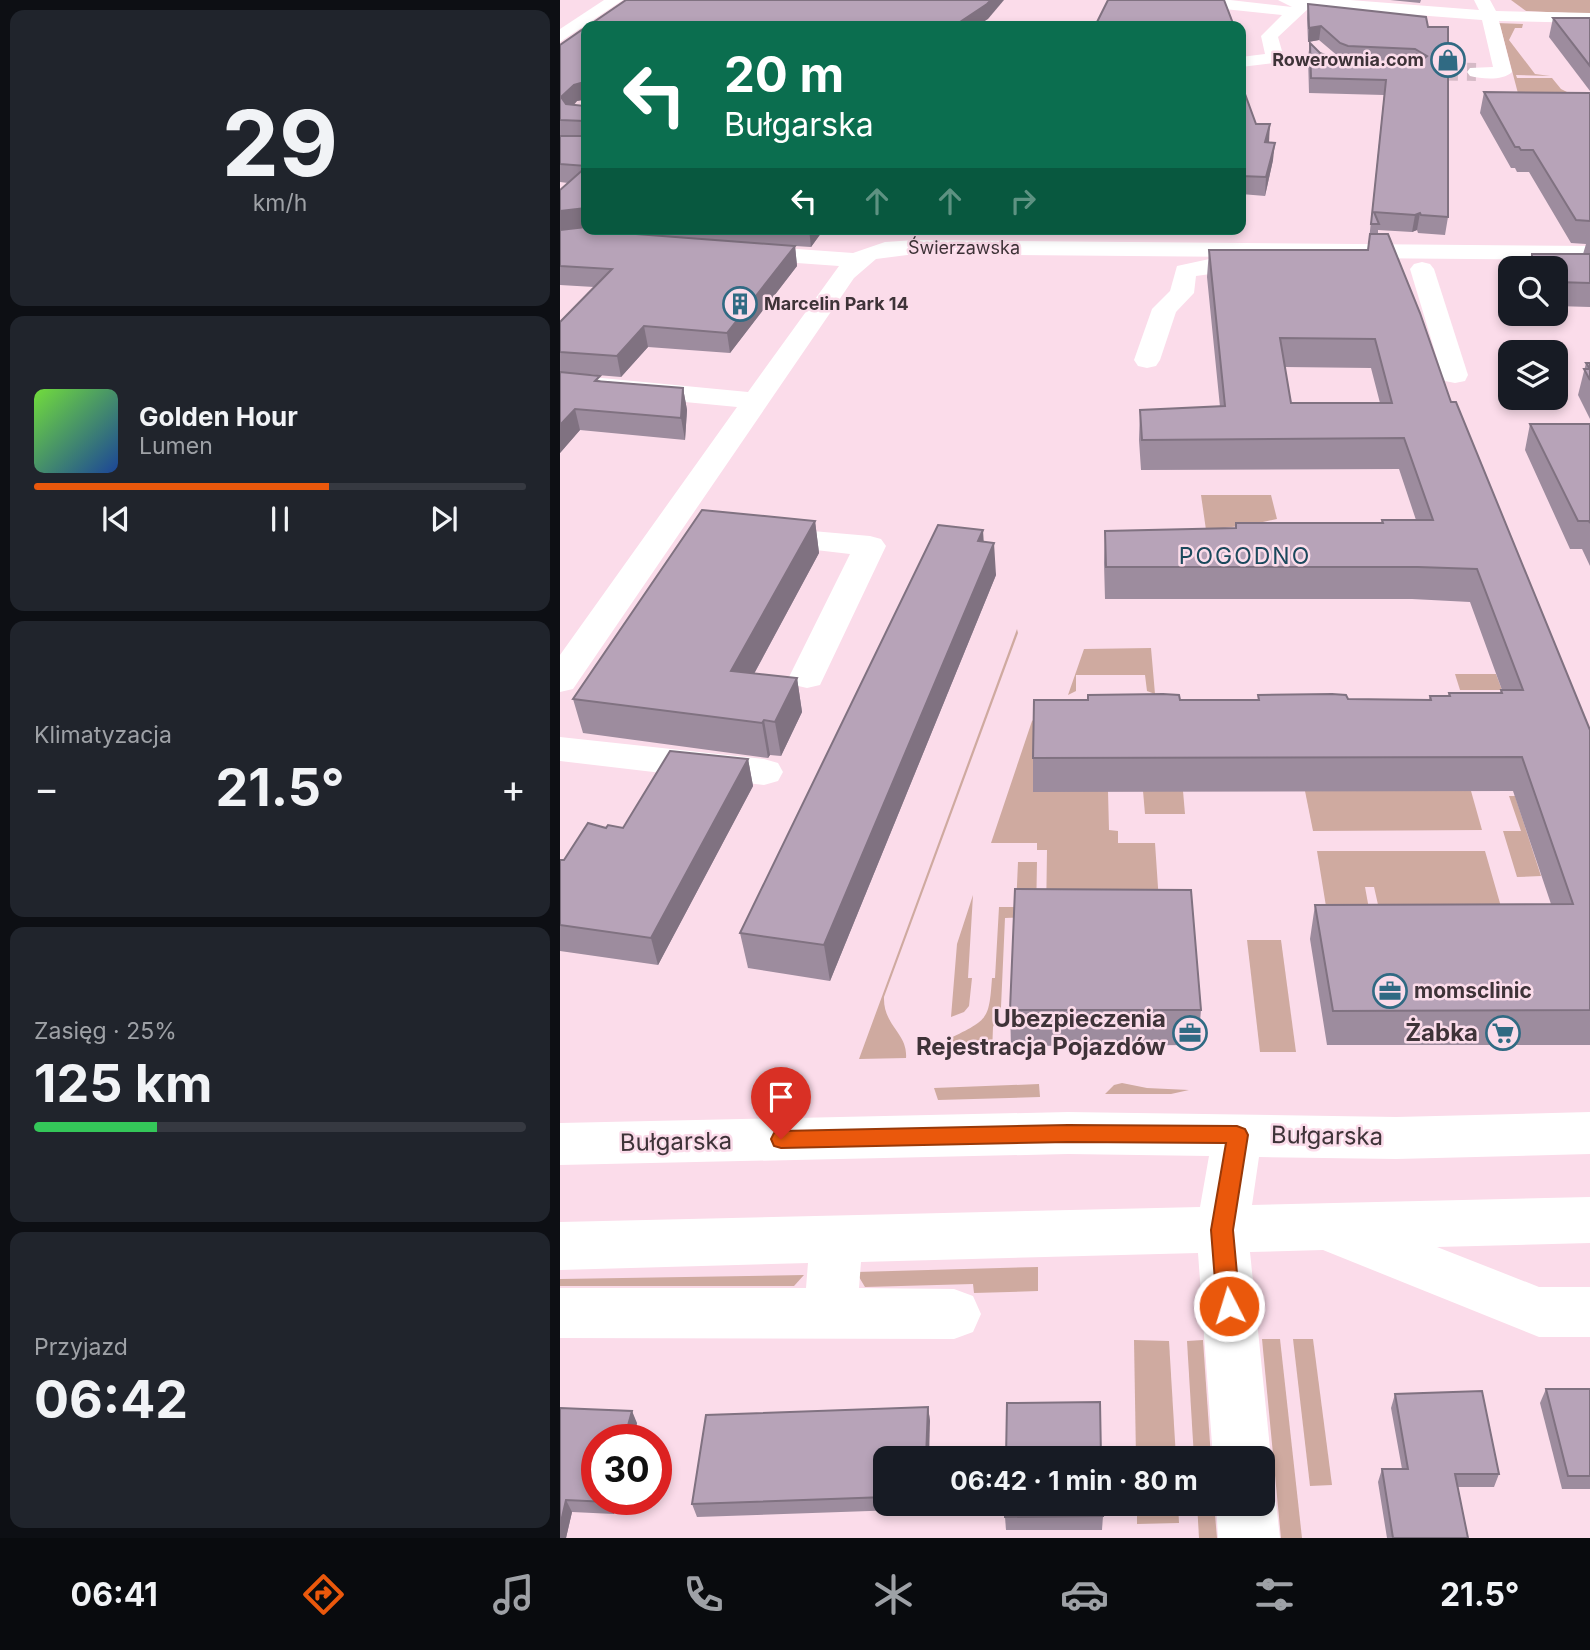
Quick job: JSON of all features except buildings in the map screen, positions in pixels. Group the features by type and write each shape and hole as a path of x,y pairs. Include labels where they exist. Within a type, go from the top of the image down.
{"street":[{"path":"560,19 590,0"},
{"path":"584,21 615,0"},
{"path":"1186,0 1297,5 1486,7 1526,18 1590,18"},
{"path":"1246,61 1275,58 1269,36 1297,5"},
{"path":"1476,72 1503,72 1486,7"},
{"path":"560,37 581,23"},
{"name":"Świerzawska","path":"856,260 873,251 915,247 1427,260 1590,253"},
{"path":"726,251 856,260"},
{"path":"560,681 856,260"},
{"path":"1147,360 1164,309 1182,293 1185,271 1214,265 1427,260 1455,375"},
{"path":"1568,272 1590,272"},
{"path":"560,382 757,401"},
{"path":"670,526 702,530"},
{"path":"741,533 870,546 807,677"},
{"path":"560,749 764,772"},
{"name":"Bułgarska","path":"560,1144 1068,1133 1396,1138 1590,1133"},
{"path":"1237,1135 1222,1230 1241,1446"},
{"path":"560,1246 1590,1220"},
{"path":"1325,1227 1539,1312 1590,1312"},
{"path":"830,1313 837,1241"},
{"path":"560,1313 954,1314"},
{"path":"1247,1516 1249,1538"}],"shaded area":[{"path":"1511,0 1590,0 1590,14 1526,11"},
{"path":"1496,23 1523,24 1522,28 1515,28 1509,40 1535,74 1550,76 1516,75 1517,78 1552,78 1561,89 1571,94 1520,101 1500,25"},
{"path":"1201,495 1271,495 1277,519 1206,530"},
{"path":"1017,629 1018,633 884,997 887,1015 903,1042 906,1058 859,1059"},
{"path":"1151,648 1155,694 1147,691 1145,675 1076,675 1076,691 1068,695 1084,649"},
{"path":"1455,674 1496,674 1502,690 1460,690"},
{"path":"1038,716 1108,791 1109,830 1118,831 1118,843 1155,843 1160,917 1046,918 1047,850 1037,850 1037,843 991,843 1032,721"},
{"path":"1143,791 1183,791 1185,814 1145,814"},
{"path":"1305,791 1471,791 1482,830 1313,831"},
{"path":"1509,796 1515,796 1541,876 1517,877 1503,831 1521,831"},
{"path":"1317,851 1485,851 1508,931 1384,931 1374,887 1365,887 1373,931 1330,931"},
{"path":"1018,862 1037,862 1036,917 1005,918 1001,1007 993,1027 992,1053 948,1054 949,1039 979,1022 990,1003 992,978 995,978 999,907 1016,907"},
{"path":"973,895 969,1006 964,1012 951,1017 957,944"},
{"path":"1247,940 1281,940 1296,1052 1260,1052"},
{"path":"1122,1083 1147,1088 1189,1090 1171,1094 1105,1094 1114,1085"},
{"path":"1039,1084 1040,1097 938,1100 934,1088"},
{"path":"1038,1267 1038,1291 974,1293 973,1284 865,1287 856,1272"},
{"path":"804,1275 794,1286 560,1286 560,1279"},
{"path":"1262,1339 1280,1339 1302,1538 1281,1538 1275,1446 1272,1446"},
{"path":"1293,1339 1313,1339 1332,1485 1310,1486"},
{"path":"1134,1340 1169,1341 1175,1446 1136,1446"},
{"path":"1203,1340 1210,1446 1193,1446 1187,1341"},
{"path":"1137,1516 1179,1516 1179,1523 1137,1524"},
{"path":"1198,1516 1215,1516 1217,1538 1199,1538"}],"tunnel":[{"path":"1413,71 1476,72"}],"place":[{"name":"Rowerownia.com","path":"1448,60"},
{"name":"Marcelin Park 14","path":"740,304"},
{"name":"momsclinic","path":"1390,991"},
{"name":"Ubezpieczenia Rejestracja Pojazdów","path":"1190,1033"},
{"name":"Żabka","path":"1503,1033"}],"district":[{"name":"POGODNO","path":"1245,556"}],"route":[{"path":"781,1139 1068,1133 1237,1135 1222,1230 1229,1306"}]}
